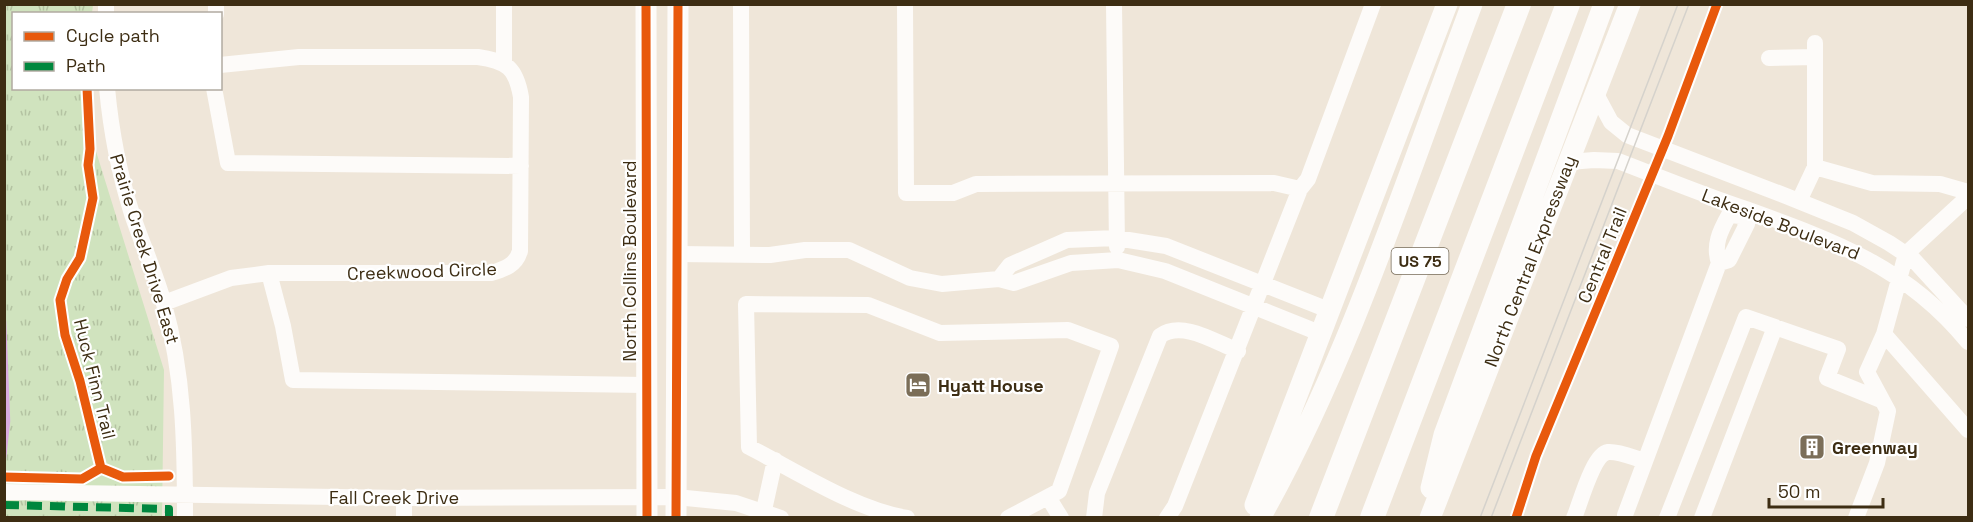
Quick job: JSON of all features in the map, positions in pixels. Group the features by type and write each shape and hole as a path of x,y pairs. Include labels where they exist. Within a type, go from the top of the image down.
{"highway":[{"name":"US 75","path":"1321,518 1520,4"},
{"name":"US 75","path":"1371,518 1568,4"}],"main road":[{"name":"North Collins Boulevard","path":"646,4 647,507"},
{"path":"676,507 678,4"},
{"path":"1250,518 1447,4"},
{"path":"1260,518 1285,472 1346,337 1472,4"},
{"path":"1423,518 1444,435 1604,4"},
{"name":"North Central Expressway","path":"1430,518 1630,4"},
{"path":"646,254 678,254"}],"street":[{"path":"222,65 299,57 478,57 504,62 504,4"},
{"path":"741,4 742,255"},
{"path":"905,4 906,193 952,193 976,184 1274,183 1300,189"},
{"path":"1114,4 1115,185 1118,260"},
{"path":"1167,518 1175,506 1238,351 1300,189 1308,179 1373,4"},
{"path":"1769,58 1815,50 1815,167 1799,201"},
{"name":"Creekwood Circle","path":"164,303 231,278 269,273 491,273 503,270 518,260 520,251 521,98 514,73 504,62"},
{"name":"Prairie Creek Drive East","path":"107,90 110,128 118,163 132,213 164,303 183,393 184,518"},
{"path":"214,90 228,163 521,166"},
{"name":"Lakeside Boulevard","path":"1596,94 1611,122 1627,135 1853,223 1906,254 1968,319"},
{"name":"Lakeside Boulevard","path":"1569,162 1618,161 1742,212 1840,245 1877,262 1899,277 1954,324 1968,342"},
{"path":"1815,167 1872,183 1940,184 1968,192"},
{"path":"1856,518 1877,463 1888,411 1867,372 1884,334 1906,254 1968,197"},
{"path":"1627,517 1645,461 1719,263 1728,260 1747,224 1742,212"},
{"path":"999,279 1010,265 1066,240 1116,238 1166,246 1263,282 1331,311"},
{"path":"678,254 770,255 805,250 849,250 910,278 942,285 999,279 1014,283 1071,263 1118,260 1165,271 1322,334"},
{"path":"269,273 283,326 293,380 645,385"},
{"path":"907,518 888,514 748,447 746,304 868,305 940,333 1068,330 1112,346 1059,491 1008,518"},
{"path":"1667,518 1746,317 1838,349 1827,378 1881,400"},
{"path":"1702,518 1775,327"},
{"path":"1094,518 1097,493 1160,336 1180,329 1238,351"},
{"path":"1884,334 1968,430"},
{"path":"1574,518 1595,462 1603,453 1610,452 1645,461"},
{"path":"764,510 775,460"},
{"name":"Fall Creek Drive","path":"4,492 404,498 647,507 736,503 764,510 781,518"},
{"path":"1048,497 1061,518"},
{"path":"404,498 404,518"}],"green space":[{"path":"4,5 93,5 92,12 12,12 12,90 91,90 90,132 164,370 162,517 5,517"}],"waterway":[{"path":"4,321 8,421 4,458"}],"tram line":[{"path":"1480,518 1678,4"},
{"path":"1491,518 1689,4"}],"marked path":[{"path":"4,505 169,509 169,518"}],"cycle path":[{"path":"646,4 647,518"},
{"path":"676,518 678,4"},
{"name":"Central Trail","path":"1516,518 1536,456 1668,136 1717,4"},
{"name":"Huck Finn Trail","path":"87,90 90,149 88,165 93,198 80,258 67,279 60,300 65,335 80,381 101,468 123,477 169,476"},
{"path":"4,477 82,479 101,468"}],"place":[{"name":"Hyatt House","path":"918,385"},
{"name":"Greenway","path":"1812,447"}]}
